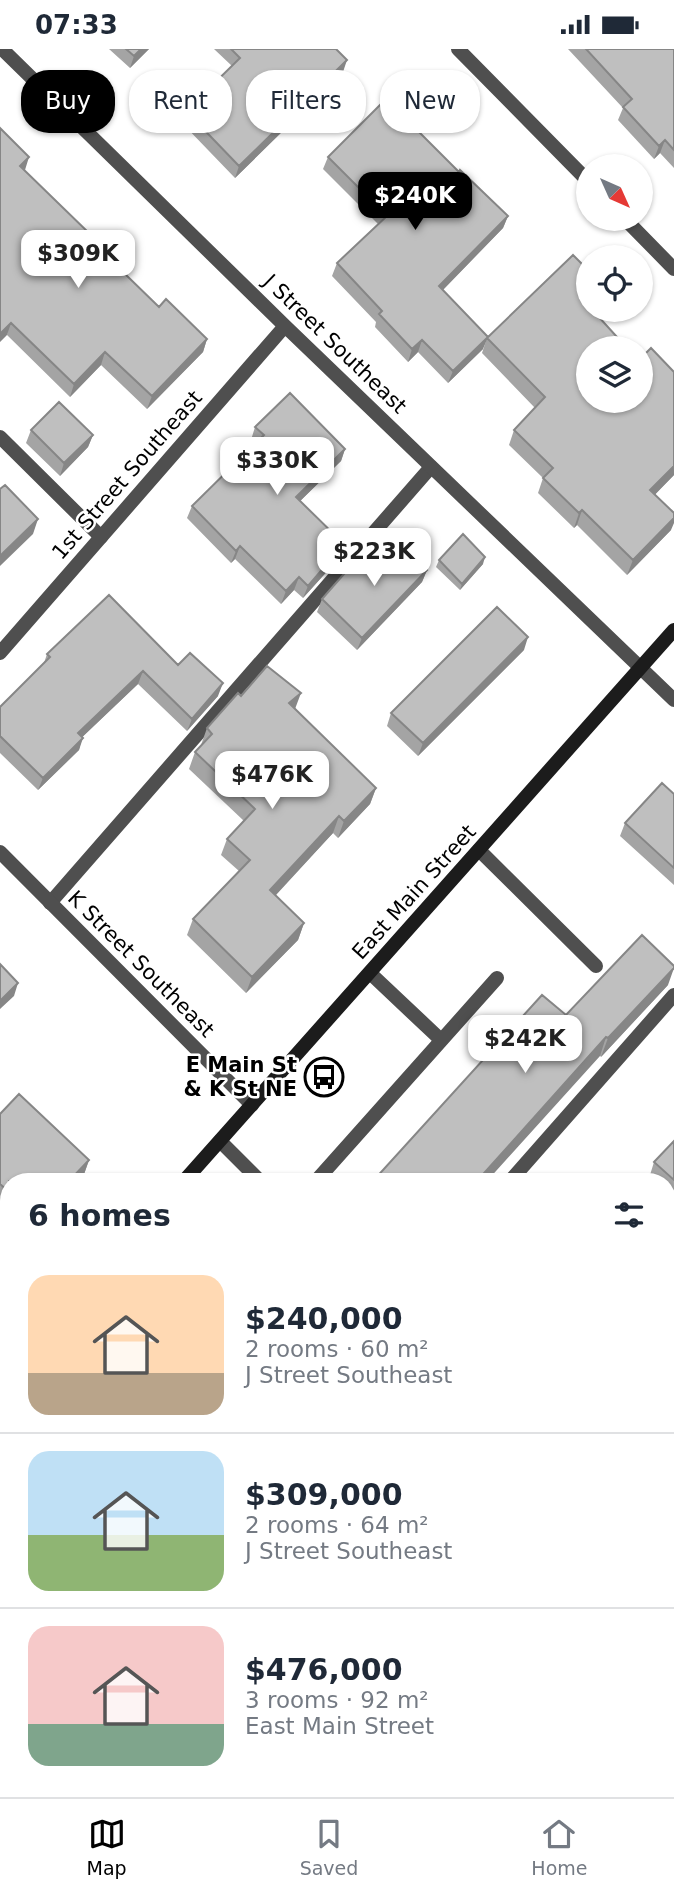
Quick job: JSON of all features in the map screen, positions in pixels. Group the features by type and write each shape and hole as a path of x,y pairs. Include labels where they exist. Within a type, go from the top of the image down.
{"main road":[{"name":"East Main Street","path":"191,1173 674,630"}],"street":[{"name":"J Street Southeast","path":"2,49 674,701"},
{"path":"458,49 576,169"},
{"path":"637,231 674,269"},
{"name":"1st Street Southeast","path":"0,653 285,326"},
{"path":"0,437 100,537"},
{"path":"50,902 431,467"},
{"path":"478,850 596,966"},
{"name":"K Street Southeast","path":"0,852 252,1105"},
{"path":"370,973 441,1040"},
{"path":"323,1173 497,978"},
{"path":"517,1173 674,995"},
{"path":"220,1141 252,1173"}],"building":[{"path":"126,49 141,49 134,56"},
{"path":"231,49 336,49 347,60 337,70 246,70 246,133 273,133 239,166 207,133 232,133 232,70 228,70 240,58"},
{"path":"586,49 674,49 674,150 665,140 659,146 623,107 632,99"},
{"path":"380,105 380,133 420,133 508,216 439,286 488,337 453,371 422,340 412,349 379,314 382,311 337,263 387,216 328,157 352,133 366,133 366,119"},
{"path":"0,128 29,157 20,166 90,234 87,237 159,307 166,299 207,339 152,396 105,352 74,384 11,323 0,334"},
{"path":"573,255 576,258 576,322 603,322 616,336 576,336 576,413 653,413 653,350 674,372 674,466 650,490 674,513 674,518 633,560 582,510 579,513 543,478 553,468 514,430 545,397 487,338"},
{"path":"290,393 345,449 296,497 344,544 308,586 299,577 286,591 240,546 236,551 192,506 264,435 255,427"},
{"path":"59,402 93,435 64,463 31,430"},
{"path":"5,485 38,519 0,556 0,489"},
{"path":"463,534 485,557 462,584 439,560"},
{"path":"396,540 427,570 362,638 322,599 358,558 369,568"},
{"path":"109,595 178,665 190,653 223,683 192,719 143,671 78,733 83,738 43,778 0,736 0,707 50,657 47,654"},
{"path":"497,607 528,637 423,743 391,713"},
{"path":"267,666 301,693 289,703 376,788 344,821 339,816 270,890 304,923 252,977 193,919 250,860 227,839 255,809 195,752 212,734 207,728 238,693 241,696"},
{"path":"662,783 674,794 674,868 625,823"},
{"path":"642,935 674,966 608,1038 606,1037 484,1173 380,1173 542,995 566,1015"},
{"path":"0,964 18,983 0,1001"},
{"path":"19,1094 89,1160 77,1173 0,1173 0,1114"},
{"path":"674,1141 674,1173 666,1173 654,1162"}],"place":[{"name":"E Main St & K St NE","path":"324,1077"}]}
